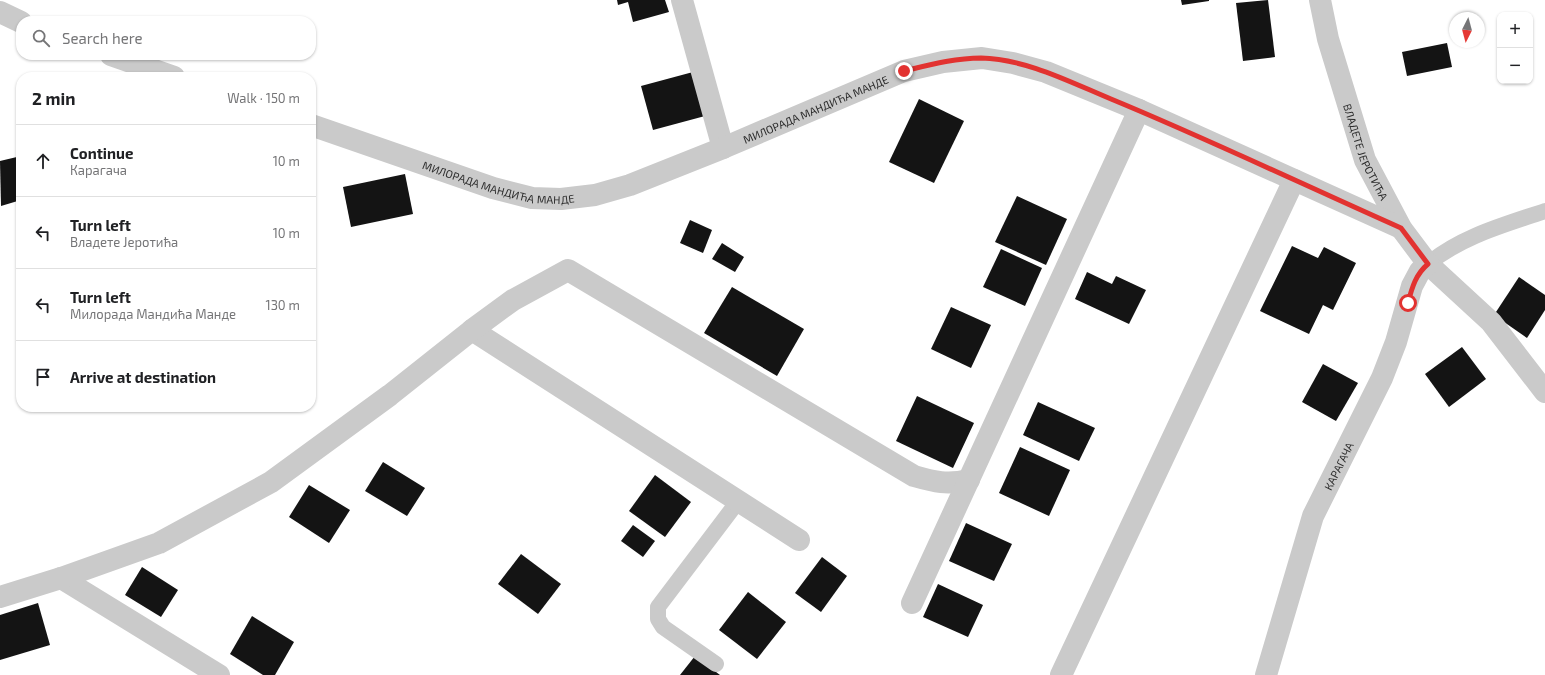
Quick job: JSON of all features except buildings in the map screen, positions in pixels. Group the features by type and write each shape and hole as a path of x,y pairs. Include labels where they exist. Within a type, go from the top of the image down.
{"street":[{"path":"682,0 723,148"},
{"name":"ВЛАДЕТЕ ЈЕРОТИЋА","path":"1320,0 1328,40 1364,160 1401,228 1428,264 1491,322 1545,392"},
{"path":"0,12 16,20"},
{"name":"МИЛОРАДА МАНДИЋА МАНДЕ","path":"316,127 493,188 532,198 561,199 595,195 630,185 723,148 904,71 943,62 982,58 1013,63 1046,72 1139,110 1401,228"},
{"path":"125,60 160,72"},
{"path":"912,603 1139,110"},
{"path":"1062,675 1294,180"},
{"name":"КАРАГАЧА","path":"1266,675 1313,516 1382,378 1396,342 1412,286 1420,271 1428,264"},
{"path":"0,597 60,578 159,542 271,482 390,395 472,330 513,300 568,270 914,476 934,482 951,484 969,480"},
{"path":"472,330 739,500 799,540"},
{"path":"60,578 219,675"}],"lane":[{"path":"1428,264 1456,244 1484,231 1545,211"},
{"path":"716,664 663,627 658,619 658,607 739,500"}],"route":[{"path":"904,71 943,62 982,58 1013,63 1046,72 1139,110 1401,228 1428,264 1420,271 1412,286 1408,303"}]}
